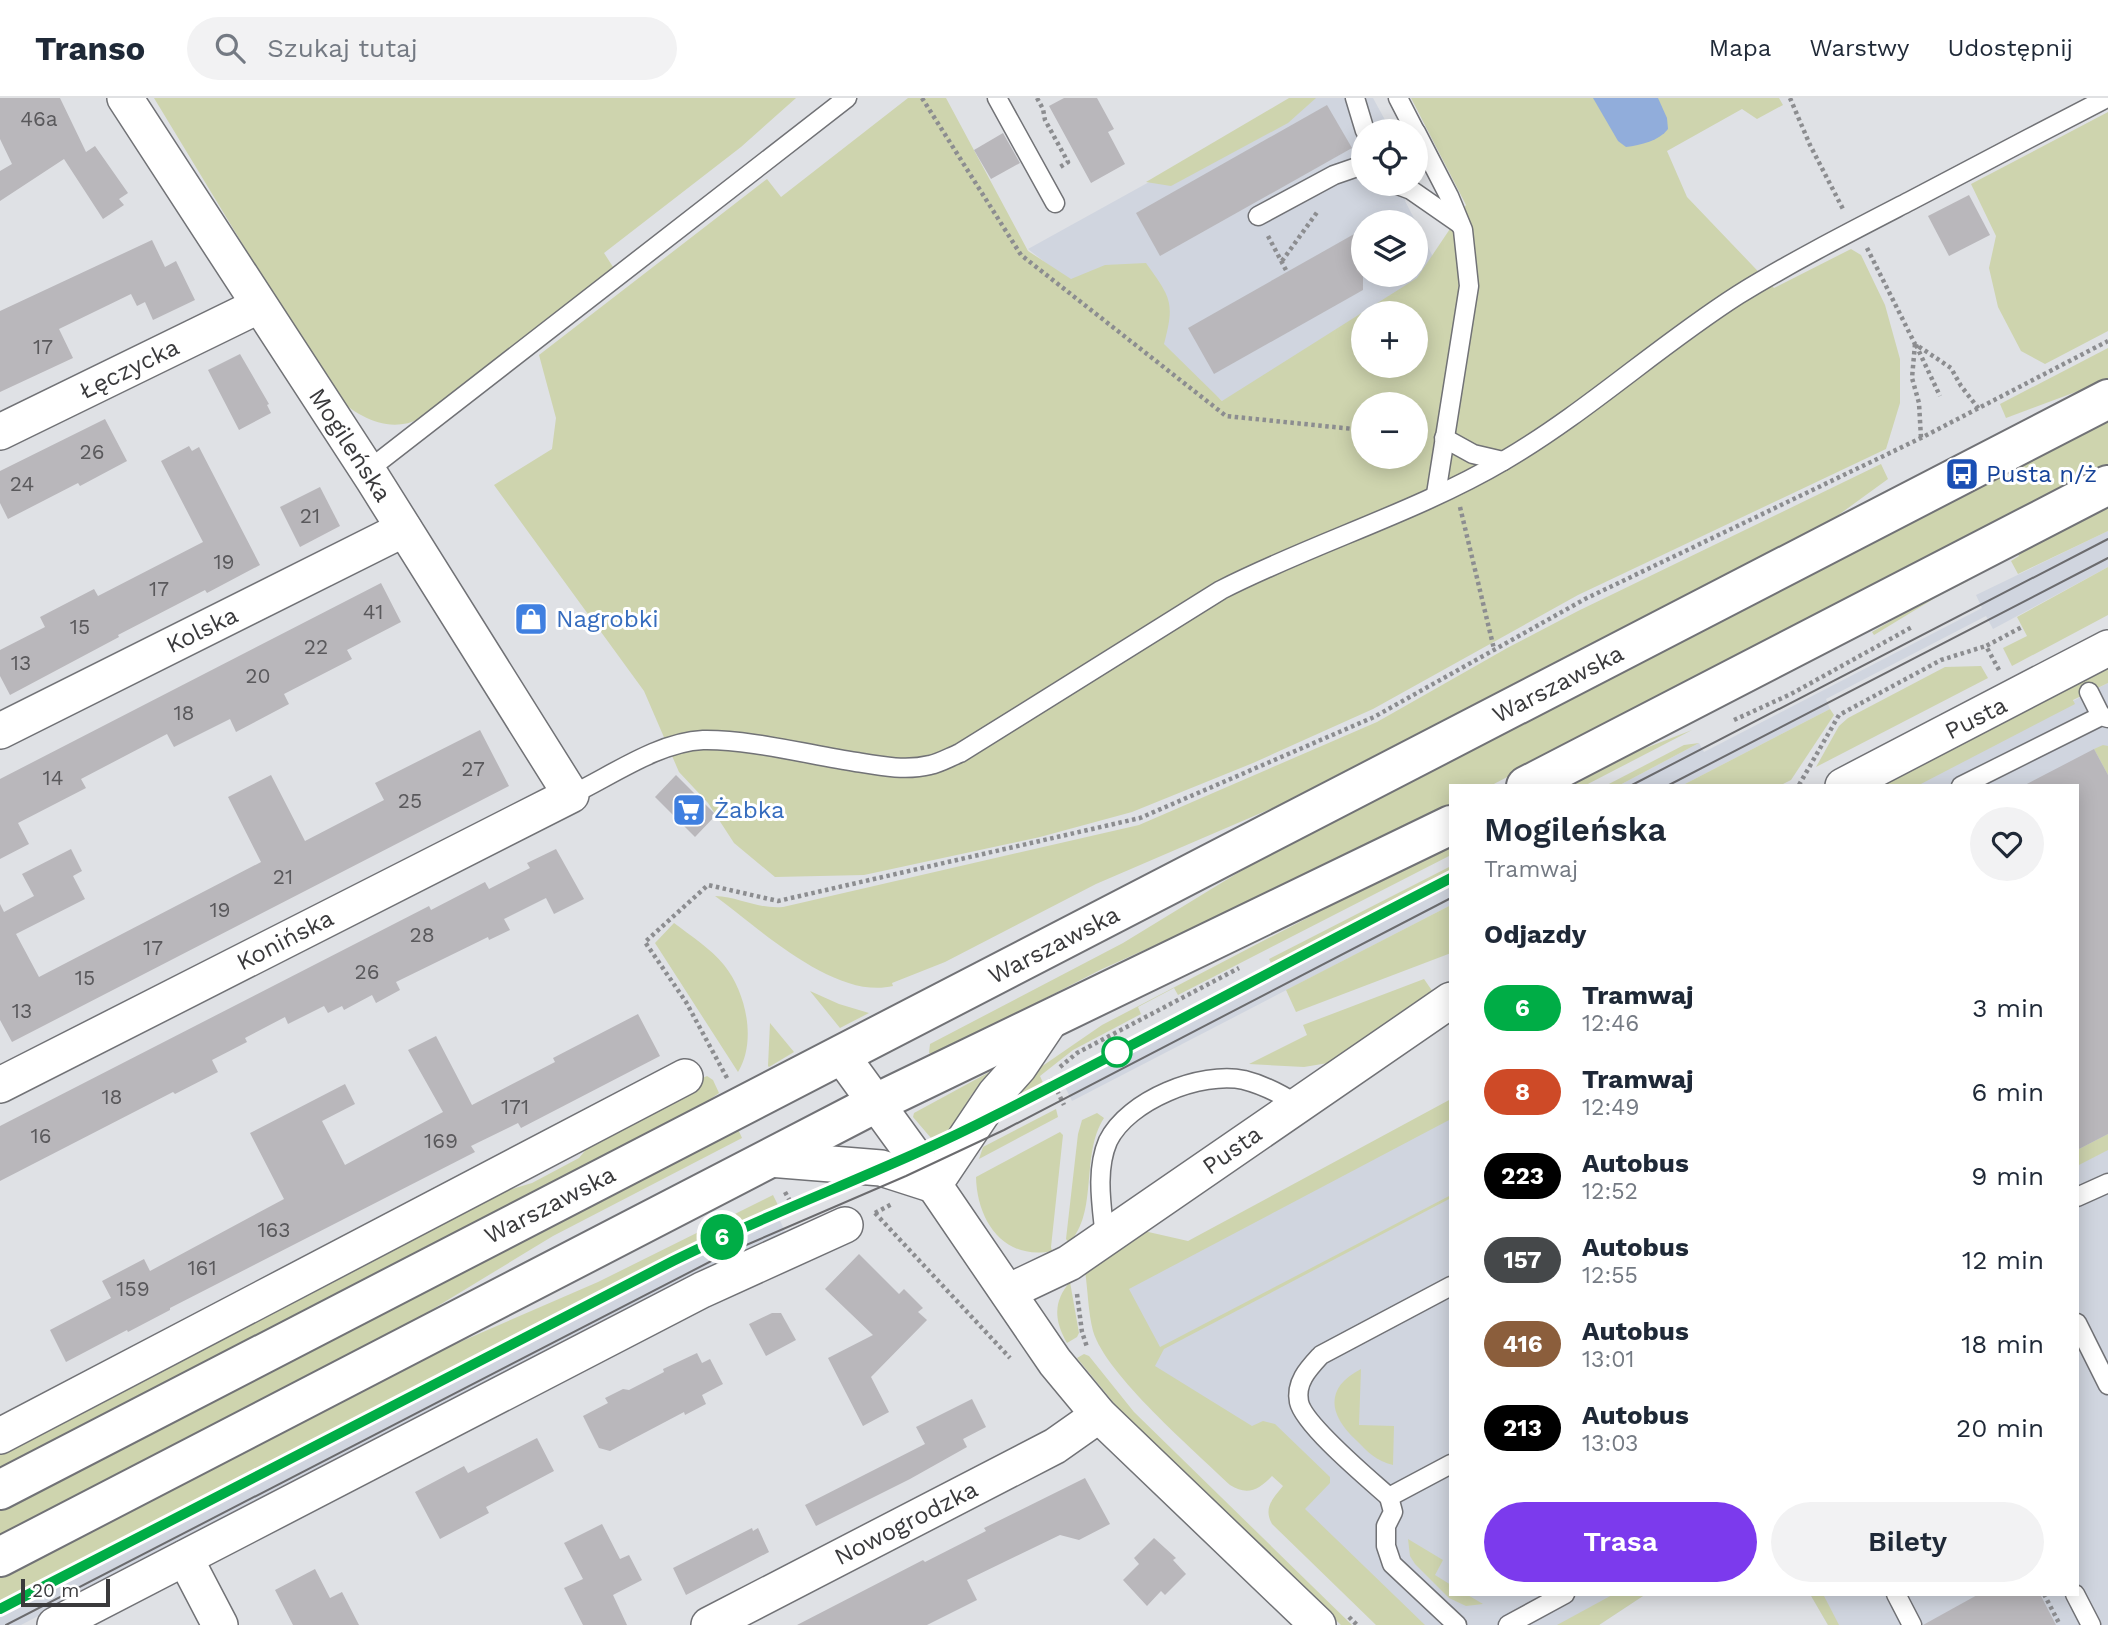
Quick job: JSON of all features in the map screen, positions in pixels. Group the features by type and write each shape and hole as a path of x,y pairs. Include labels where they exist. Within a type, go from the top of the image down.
{"main road":[{"name":"Warszawska","path":"0,1490 2108,399"},
{"path":"1530,784 2108,485"},
{"path":"0,1557 876,1103 1449,826"}],"street":[{"name":"Mogileńska","path":"125,98 367,471 571,794"},
{"name":"Łęczycka","path":"0,432 258,306"},
{"name":"Kolska","path":"0,731 404,529"},
{"name":"Pusta","path":"1849,784 2093,698 2108,648"},
{"name":"Konińska","path":"0,1085 571,794"},
{"name":"Pusta","path":"1009,1292 1069,1262 1449,1001"},
{"path":"934,1185 995,1094 1019,1067 1052,1018"},
{"path":"841,1055 1009,1292 1055,1362 1099,1415 1318,1625"},
{"name":"Warszawska","path":"0,1436 685,1077"},
{"path":"769,1159 881,1168 934,1185"},
{"path":"55,1625 702,1290 860,1219"},
{"name":"Nowogrodzka","path":"709,1625 1055,1446 1099,1415"},
{"path":"186,1558 220,1625"}],"lane":[{"path":"367,471 847,98"},
{"path":"997,98 1055,203"},
{"path":"1355,98 1361,119"},
{"path":"1398,98 1409,119"},
{"path":"571,794 657,750 704,740 906,768 930,765 960,754 1221,590 1436,494 1503,461 1548,432 1690,327 1739,295 1857,229 2107,98"},
{"path":"1428,156 1460,224 1467,253 1469,286 1436,494"},
{"path":"1258,216 1334,175 1351,169"},
{"path":"1420,196 1460,224"},
{"path":"1444,438 1473,454 1503,461"},
{"path":"1964,784 2093,698"},
{"path":"1105,1238 1101,1199 1104,1154 1109,1139 1123,1120 1143,1105 1192,1083 1216,1079 1242,1080 1264,1086 1298,1105"},
{"path":"2079,1196 2108,1183"},
{"path":"1449,1287 1321,1355 1305,1371 1299,1386 1299,1403 1308,1420 1388,1497 1392,1512 1386,1526 1386,1546 1392,1564 1457,1625"},
{"path":"2079,1327 2108,1385"},
{"path":"1388,1497 1449,1465"},
{"path":"1508,1625 1561,1596"},
{"path":"1897,1596 1912,1625"},
{"path":"2076,1596 2091,1625"}],"path":[{"path":"922,98 1021,256 1226,416 1351,429"},
{"path":"1037,98 1045,120 1069,162 1041,177"},
{"path":"1790,98 1822,169 1846,216 1857,229 1940,396"},
{"path":"1282,261 1351,173"},
{"path":"742,1106 686,1002 645,942 708,885 778,901 1140,818 1374,717 1585,599 1921,438 2108,341"},
{"path":"1915,344 1951,368 1979,409"},
{"path":"1915,344 1912,378 1919,402 1921,438"},
{"path":"1455,484 1494,649"},
{"path":"1800,784 1839,715 1941,660 1986,646 2022,627"},
{"path":"1986,646 2003,678"},
{"path":"1064,1105 1050,1076 1075,1054 1242,967"},
{"path":"769,1159 811,1240"},
{"path":"860,1219 906,1246"},
{"path":"2045,1596 2060,1625"}],"shaded area":[{"path":"1301,98 1373,98 1384,119 1351,119 1351,196 1408,196 1405,201 1410,210 1351,210 1351,287 1414,287 1386,301 1351,301 1351,321 1224,402 1028,249"},
{"path":"1428,247 1441,273 1428,280"},
{"path":"2108,531 2108,567 1993,629 1986,616 1826,699 1830,709 1685,784 1622,784 1699,743 1704,752 1982,608 1976,595"},
{"path":"2108,683 2108,1625 1828,1625 1811,1596 2079,1596 2079,784 1913,784"},
{"path":"1449,873 1449,906 1072,1101 1060,1077"},
{"path":"1449,1105 1449,1596 1643,1596 1599,1625 1417,1625 1291,1506 1313,1488 1112,1345 1118,1287 1183,1245"},
{"path":"774,1207 786,1234 314,1472 21,1625 0,1625 0,1601 638,1271"}],"green space":[{"path":"154,98 796,98 741,147 604,253 615,270 421,418 397,425 364,416 334,395"},
{"path":"908,98 946,98 1028,251 1071,279 1105,265 1146,263 1166,293 1170,309 1164,344 1222,401 1351,320 1351,378 1428,378 1428,301 1381,301 1403,287 1428,287 1428,262 1466,205 1428,131 1428,119 1422,119 1411,98 1779,98 1783,105 1757,119 1742,109 1667,151 1687,197 1774,288 1851,249 1861,255 1885,305 1900,359 1900,403 1886,449 1578,595 1373,709 1253,763 1132,812 1040,837 864,875 775,877 734,843 708,803 679,772 644,691 494,485 552,449 556,418 539,355 767,179 781,197"},
{"path":"1289,98 1316,98 1288,123 1171,186 1146,182"},
{"path":"2108,112 2108,331 2045,364 2021,351 1998,307 1989,268 1996,236 1971,184"},
{"path":"2108,348 2108,380 2006,418 2000,404"},
{"path":"2108,418 2108,466 1494,784 1449,784 1449,807 1291,884 1100,970 936,1055 929,1053 930,1044 1123,943 1285,844"},
{"path":"1881,464 1888,479 1815,532 1813,529 1275,807 1096,884 945,962 892,983 893,986 871,988 823,972 776,943 715,896 783,907 1139,825 1377,722 1578,611"},
{"path":"2108,503 2108,531 2018,574 2011,561 2019,556 2016,551"},
{"path":"2108,567 2108,615 2012,666 2003,648 2027,636 2017,617"},
{"path":"1966,577 1968,581 1874,635 1872,632"},
{"path":"2108,664 2108,683 2073,700 2075,704 1921,784 1876,784"},
{"path":"1981,666 1988,678 1816,767 1839,726 1848,718 1945,667"},
{"path":"1830,709 1834,715 1791,780 1783,784 1685,784"},
{"path":"1692,730 1588,784 1564,784 1602,765"},
{"path":"1699,743 1622,784 1609,784 1684,745"},
{"path":"2108,746 2108,775 2094,749"},
{"path":"1449,844 1449,856 1178,995 1174,988 1138,1007 1141,1014 1073,1050 1040,1076 1044,1085 1015,1100 1012,1099 1025,1078 1102,1025"},
{"path":"1449,867 1449,873 1272,965 1269,959"},
{"path":"1449,906 1449,954 1296,1012 1286,990"},
{"path":"674,923 719,959 738,989 748,1032 744,1060 738,1072 655,943"},
{"path":"1424,979 1433,992 1328,1063 1304,1067 1249,1064 1307,1035 1303,1025"},
{"path":"810,991 839,1004 869,1013 840,1028"},
{"path":"770,1023 794,1052 769,1067 768,1066"},
{"path":"995,1069 970,1097 954,1128 931,1138 913,1117 914,1113"},
{"path":"707,1076 713,1080 719,1093 691,1113 0,1472 0,1450 495,1194 532,1183 579,1158 593,1141 698,1089 696,1081"},
{"path":"1449,1100 1449,1120 1129,1289 1160,1347 1449,1196 1449,1199 1164,1349 1155,1366 1252,1426 1263,1421 1275,1424 1330,1477 1330,1483 1305,1509 1425,1625 1376,1625 1272,1524 1269,1508 1283,1486 1272,1476 1252,1490 1242,1490 1230,1485 1153,1412 1101,1349 1093,1331 1085,1271 1144,1231 1188,1241"},
{"path":"1056,1109 1058,1117 979,1159 983,1147"},
{"path":"1097,1113 1104,1118 1093,1149 1084,1216 1069,1243 1066,1239 1078,1134 1082,1120"},
{"path":"737,1127 742,1138 553,1236 377,1343 0,1539 0,1509"},
{"path":"1060,1132 1063,1135 1052,1251 1020,1250 1007,1244 988,1222 982,1209 976,1177"},
{"path":"2108,1134 2108,1150 2079,1165 2079,1149"},
{"path":"773,1195 778,1205 638,1271 0,1601 0,1575 384,1375 598,1282"},
{"path":"1070,1282 1079,1333 1067,1343 1057,1311 1064,1289"},
{"path":"1084,1354 1089,1356 1134,1412 1352,1625 1341,1625 1127,1419 1077,1358"},
{"path":"1361,1369 1359,1425 1394,1426 1393,1465 1364,1448 1347,1431 1336,1412 1336,1393 1349,1376"},
{"path":"1408,1539 1443,1560 1435,1575 1449,1584 1449,1596 1469,1596 1483,1604 1466,1606 1449,1598 1410,1556"},
{"path":"1610,1596 1643,1596 1599,1625 1557,1625"},
{"path":"1811,1596 1824,1596 1839,1625 1828,1625"}],"water":[{"path":"1593,98 1658,98 1667,118 1668,129 1644,144 1626,147 1618,141"}],"building":[{"path":"0,98 60,98 86,152 95,146 128,193 119,199 124,205 103,219 64,159 0,201 0,171 12,164 0,139"},
{"path":"1064,98 1097,98 1114,129 1108,132 1125,164 1091,183 1049,106"},
{"path":"1327,105 1351,146 1160,256 1136,213"},
{"path":"1003,133 1020,163 991,179 974,150"},
{"path":"1969,195 1990,235 1949,256 1928,216"},
{"path":"1351,236 1351,287 1363,287 1363,290 1214,374 1188,328"},
{"path":"152,240 165,267 176,261 195,300 153,320 145,302 137,306 131,294 59,329 73,358 0,392 0,311"},
{"path":"240,354 269,404 267,405 271,413 239,430 208,370"},
{"path":"105,419 127,461 8,519 0,503 0,471"},
{"path":"189,446 192,451 199,447 260,565 118,635 119,637 10,695 0,676 0,650 45,627 40,617 94,589 98,596 203,542 161,461"},
{"path":"320,487 340,526 300,547 280,507"},
{"path":"381,583 401,622 347,650 352,659 284,694 289,704 236,732 230,719 174,747 167,734 81,779 86,788 18,823 29,844 0,859 0,779"},
{"path":"480,730 509,786 12,1042 0,1020 0,904 4,912 34,896 22,874 71,849 82,871 73,876 85,899 16,934 39,977 261,862 228,797 271,775 305,841 384,800 375,783"},
{"path":"2094,749 2108,775 2108,1134 2079,1149 2079,784 2027,784"},
{"path":"676,775 716,815 695,837 655,797"},
{"path":"556,849 584,899 554,914 546,898 504,919 510,930 489,940 488,937 396,982 400,990 376,1003 372,995 344,1010 342,1006 328,1013 324,1006 288,1024 285,1017 245,1038 247,1042 212,1060 218,1072 175,1094 173,1092 0,1181 0,1126 429,906 431,910 485,882 489,889 530,868 527,863"},
{"path":"638,1014 660,1056 521,1128 518,1123 471,1146 475,1152 66,1362 50,1330 111,1298 102,1281 144,1259 150,1271 284,1199 250,1133 345,1084 355,1104 322,1121 345,1165 443,1112 408,1050 436,1036 472,1105 555,1062 553,1058"},
{"path":"859,1254 899,1294 904,1289 923,1308 918,1312 927,1320 871,1377 889,1412 863,1426 828,1358 873,1335 825,1289"},
{"path":"772,1313 781,1313 796,1340 766,1356 749,1324"},
{"path":"697,1353 702,1363 710,1359 723,1384 702,1395 706,1404 685,1415 684,1412 610,1451 599,1448 583,1416 608,1403 605,1398 623,1389 629,1390 664,1372 663,1369"},
{"path":"972,1399 986,1427 963,1439 967,1447 816,1526 805,1505 925,1444 916,1427"},
{"path":"537,1438 554,1471 486,1507 489,1513 440,1539 415,1492 464,1466 468,1473"},
{"path":"1085,1478 1110,1524 1079,1540 1060,1535 967,1580 977,1600 927,1625 797,1625 986,1531 984,1528"},
{"path":"602,1524 620,1559 629,1555 642,1580 613,1595 627,1625 583,1625 564,1588 583,1579 564,1543"},
{"path":"752,1528 753,1531 758,1528 769,1552 686,1595 673,1568"},
{"path":"1154,1538 1176,1558 1173,1560 1186,1574 1165,1595 1161,1591 1147,1606 1123,1580 1139,1564 1134,1558"},
{"path":"315,1569 330,1598 342,1592 359,1625 293,1625 275,1590"},
{"path":"1975,1596 2041,1596 2056,1625 1923,1625"}],"tram line":[{"path":"1634,784 2108,539"},
{"path":"1671,784 2108,558"},
{"path":"0,1609 673,1261 753,1223 956,1135 1449,879"},
{"name":"6","path":"0,1609 597,1299 781,1209 881,1168 996,1115 1449,879"},
{"path":"6,1625 723,1255 906,1176 1004,1130 1449,899"}],"place":[{"name":"Pusta n/ż","path":"1962,474"},
{"name":"Nagrobki","path":"531,619"},
{"name":"Żabka","path":"689,810"}]}
